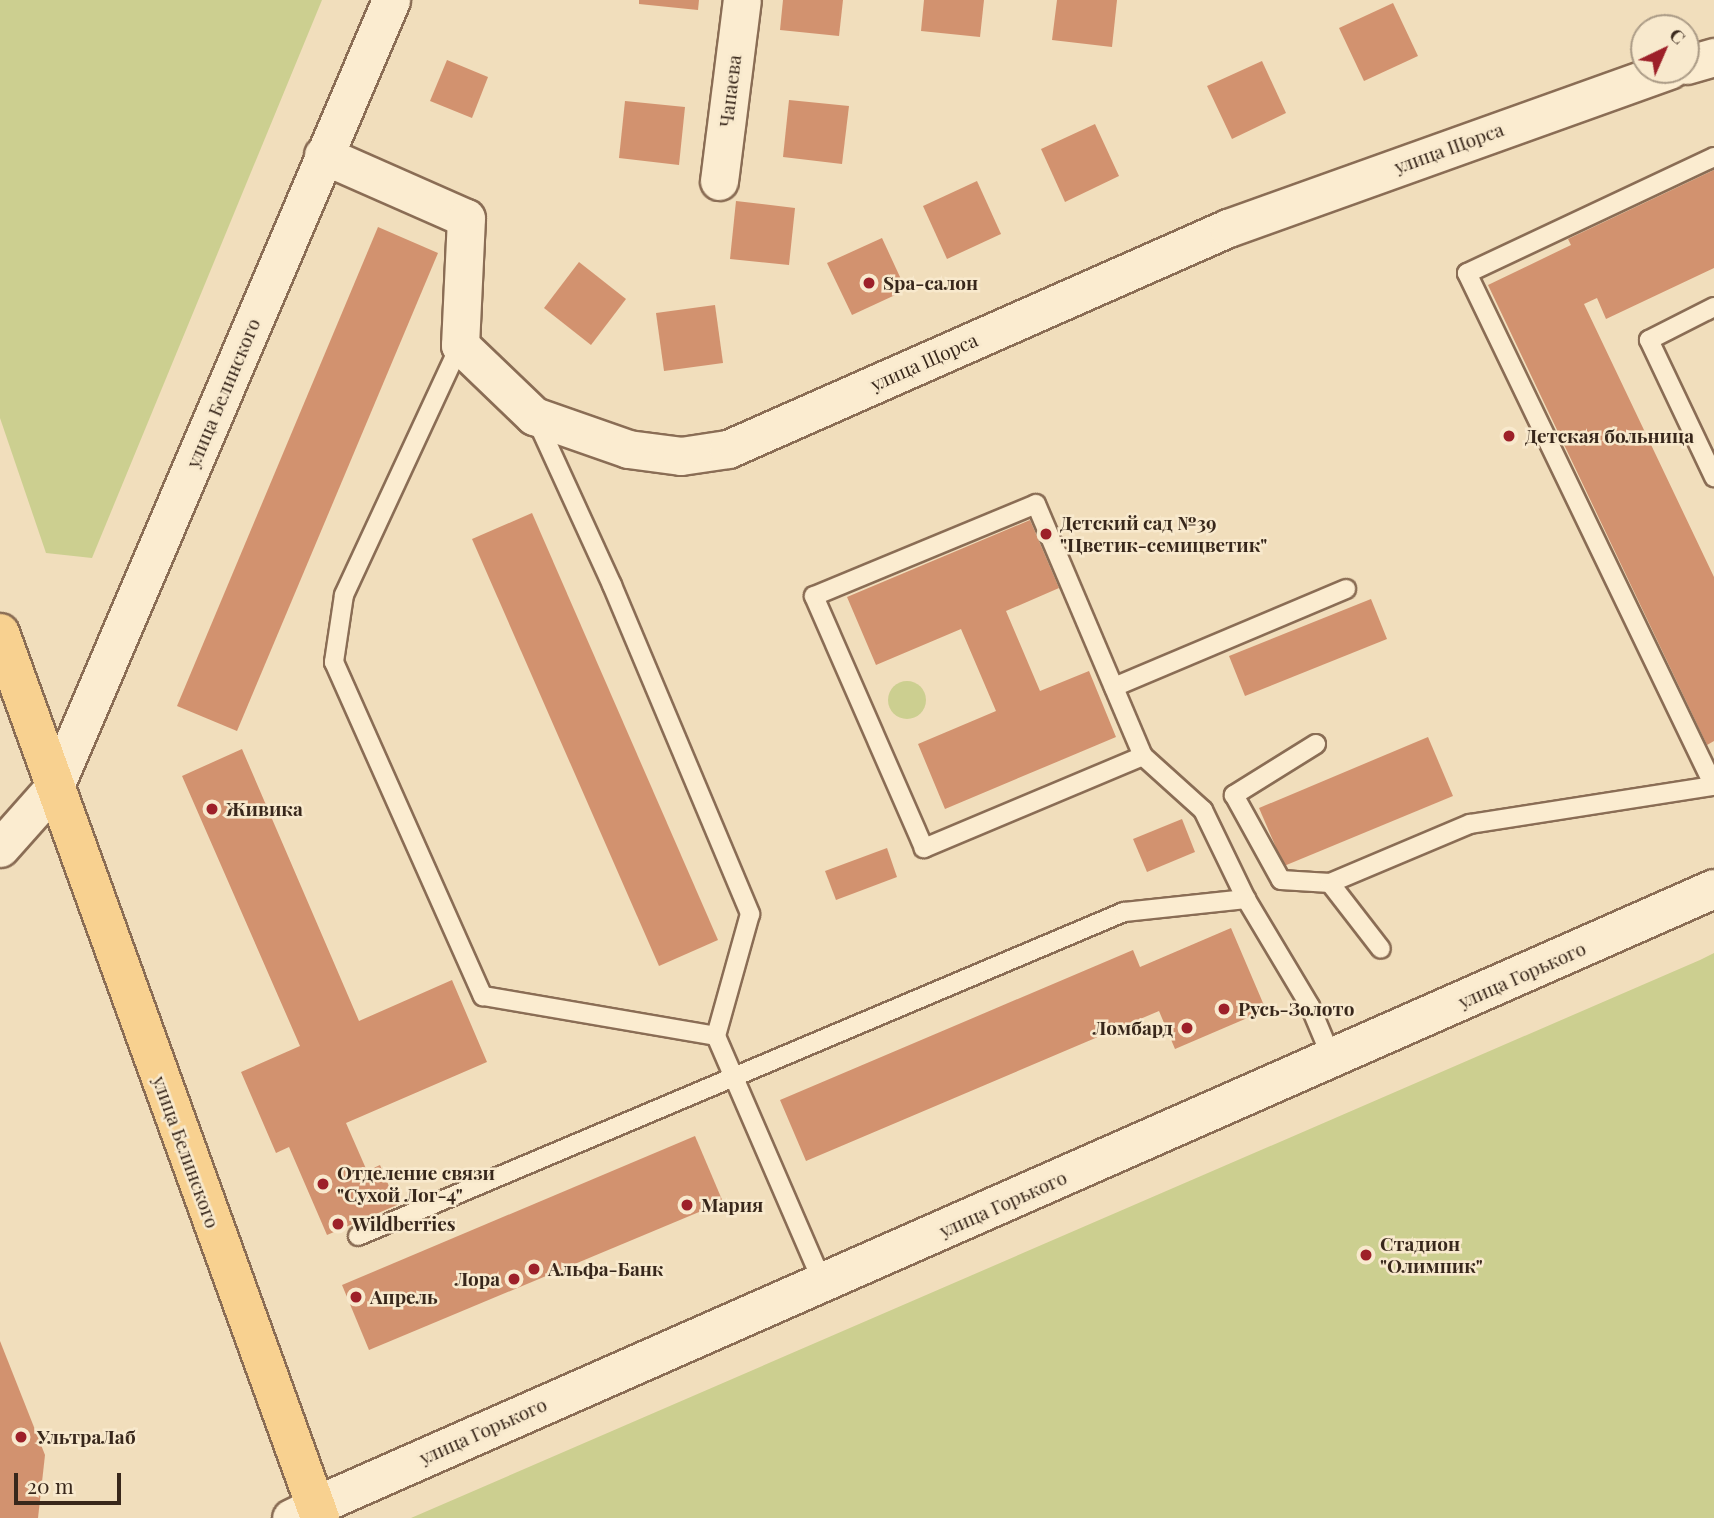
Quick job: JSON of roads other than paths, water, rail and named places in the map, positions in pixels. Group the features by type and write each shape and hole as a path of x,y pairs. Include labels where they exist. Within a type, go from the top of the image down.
{"main road":[{"name":"улица Белинского","path":"0,634 309,1514"}],"street":[{"name":"улица Белинского","path":"55,786 391,0"},
{"name":"Чапаева","path":"719,181 742,0"},
{"name":"улица Щорса","path":"460,345 534,416 628,449 681,456 728,449 1228,228 1631,84"},
{"path":"323,155 466,218 460,345"},
{"path":"0,848 55,786"},
{"name":"улица Горького","path":"309,1514 823,1283 1333,1060 1714,889"}],"lane":[{"path":"1316,744 1234,795 1281,880 1330,883 1470,824 1714,786 1467,274 1714,157"},
{"path":"1714,307 1649,340 1714,477"},
{"path":"460,345 344,595 334,662 483,996 716,1036"},
{"path":"534,416 612,585 750,914 716,1036 823,1283"},
{"path":"1143,756 924,848 814,596 1036,504 1143,756 1203,810 1246,899 1310,1006 1333,1060"},
{"path":"1114,687 1346,589"},
{"path":"1330,883 1381,948"},
{"path":"358,1236 733,1074 1124,912 1246,899"}],"place":[{"name":"Spa-салон","path":"869,283"},
{"name":"Детская больница","path":"1509,436"},
{"name":"Детский сад №39 \"Цветик-семицветик\"","path":"1046,534"},
{"name":"Живика","path":"212,809"},
{"name":"Русь-Золото","path":"1224,1009"},
{"name":"Ломбард","path":"1187,1028"},
{"name":"Отделение связи \"Сухой Лог-4\"","path":"323,1184"},
{"name":"Мария","path":"687,1205"},
{"name":"Wildberries","path":"338,1224"},
{"name":"Стадион \"Олимпик\"","path":"1366,1255"},
{"name":"Альфа-Банк","path":"534,1269"},
{"name":"Лора","path":"514,1279"},
{"name":"Апрель","path":"356,1297"},
{"name":"УльтраЛаб","path":"21,1437"}]}
